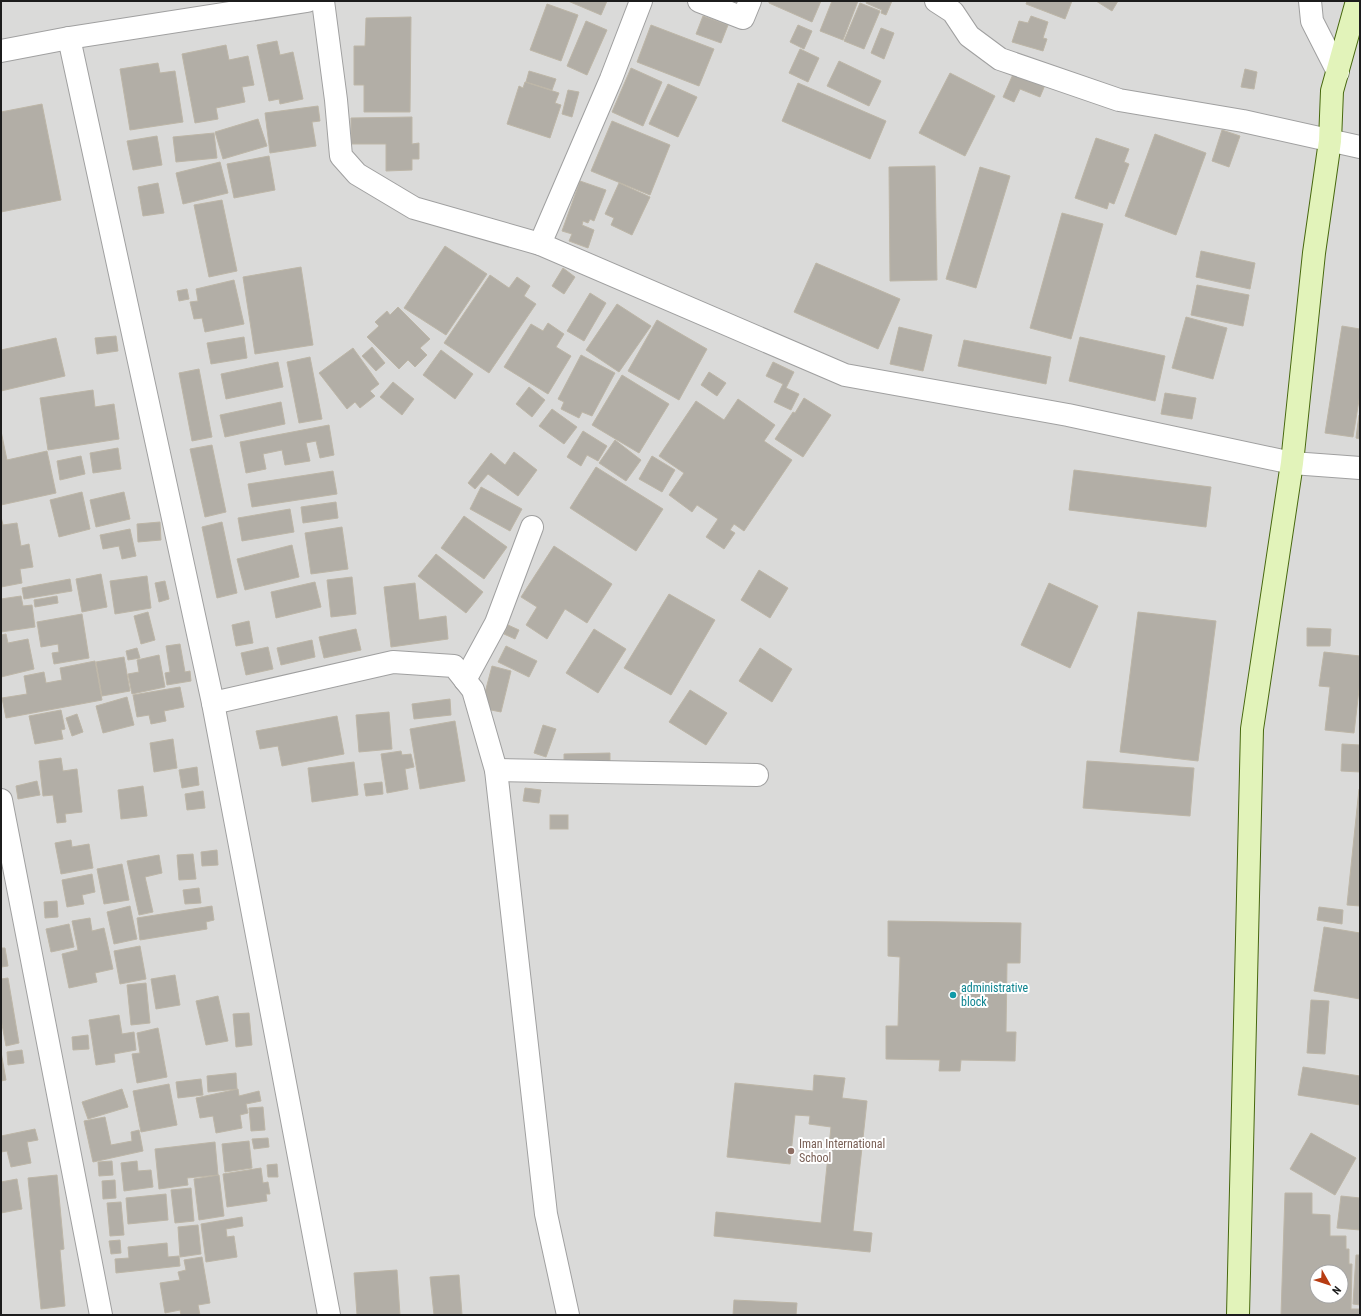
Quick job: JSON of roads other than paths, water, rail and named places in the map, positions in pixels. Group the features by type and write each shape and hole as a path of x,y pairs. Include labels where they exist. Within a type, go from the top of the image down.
{"street":[{"path":"1,51 69,38 308,1"},
{"path":"323,1 336,100 341,156 357,174 414,208 540,244 845,375 1068,415 1292,463 1360,468"},
{"path":"540,244 612,80 642,1"},
{"path":"699,1 743,18 750,1"},
{"path":"936,1 953,12 968,36 1000,59 1119,100 1243,121 1360,147"},
{"path":"1310,1 1312,21 1338,72"},
{"path":"1238,1315 1252,729 1292,463 1314,253 1330,141 1332,91 1358,1"},
{"path":"69,38 213,703 329,1315"},
{"path":"465,680 496,623 532,527"},
{"path":"213,703 393,662 454,666 473,690 496,770 546,1214 568,1315"},
{"path":"496,770 757,775"},
{"path":"1,800 101,1315"}],"place":[{"name":"administrative block","path":"953,995"},
{"name":"Iman International School","path":"791,1151"}]}
